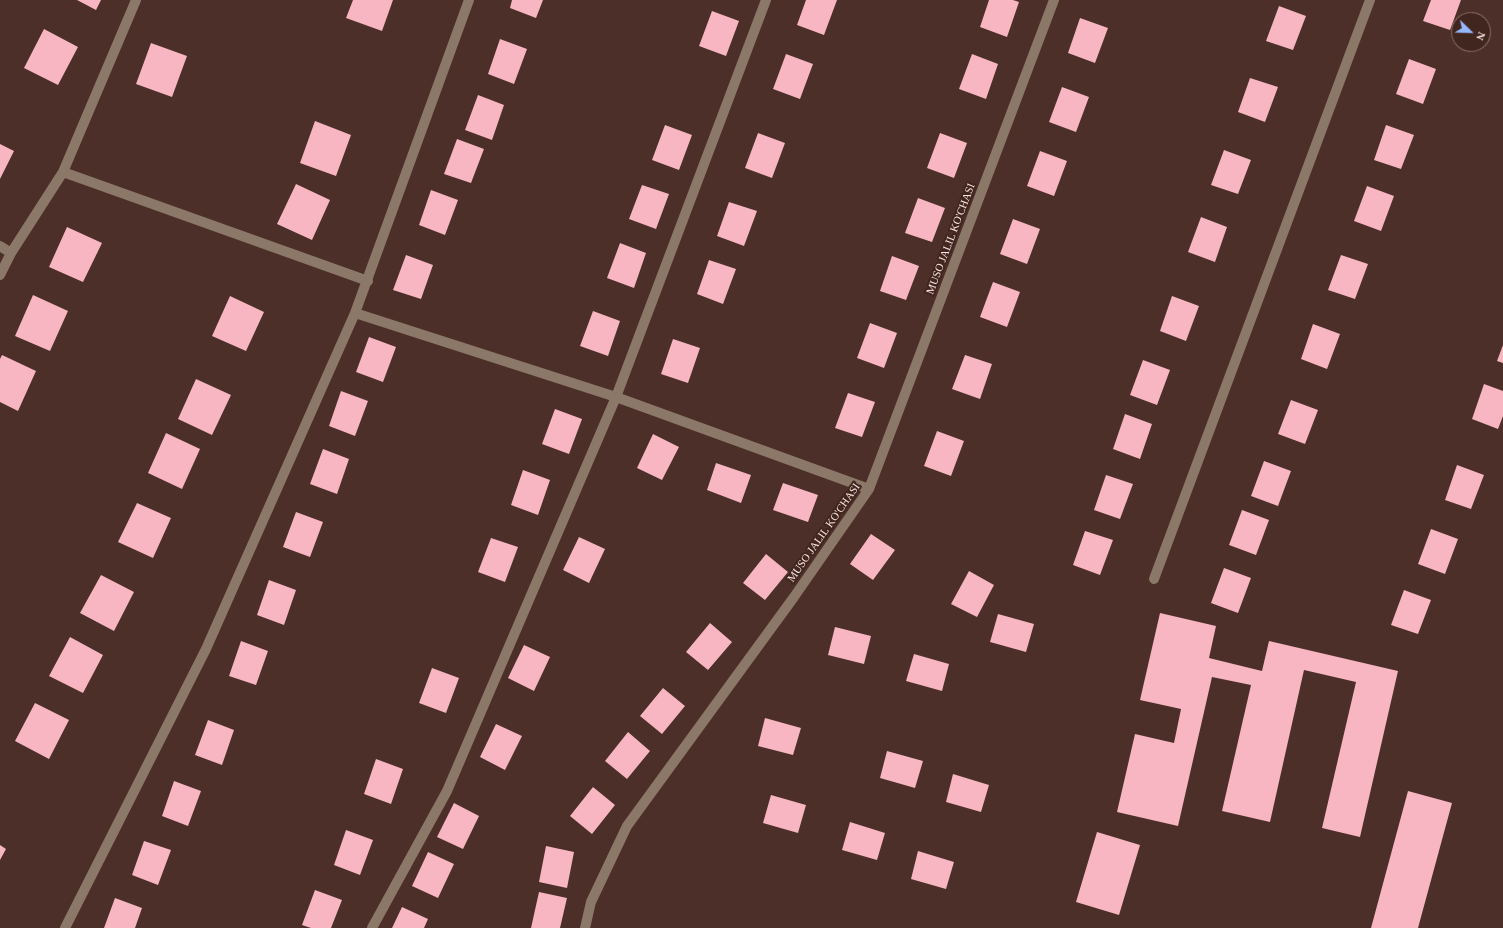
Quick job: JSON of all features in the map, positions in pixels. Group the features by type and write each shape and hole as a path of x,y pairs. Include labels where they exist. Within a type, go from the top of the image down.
{"street":[{"path":"0,275 11,253 63,172 136,0"},
{"path":"65,928 206,649 355,313 368,281 469,0"},
{"path":"372,928 447,791 616,397 766,0"},
{"name":"MUSO JALIL KO'CHASI","path":"585,928 591,902 627,826 794,596 869,489 1054,0"},
{"path":"1154,579 1370,0"},
{"path":"63,172 368,281"},
{"path":"0,246 11,253"},
{"path":"355,313 616,397 869,489"}],"building":[{"path":"77,0 101,0 96,10"},
{"path":"353,0 393,0 382,31 346,18"},
{"path":"512,0 543,0 536,18 510,8"},
{"path":"806,0 837,0 824,35 797,25"},
{"path":"989,0 1013,0 1019,2 1007,37 980,27"},
{"path":"1431,0 1461,0 1457,12 1451,12 1450,30 1423,21"},
{"path":"1279,6 1306,16 1293,50 1266,41"},
{"path":"712,11 739,21 726,56 699,46"},
{"path":"1080,18 1108,28 1095,63 1068,53"},
{"path":"44,29 78,47 58,85 24,68"},
{"path":"500,39 527,49 514,84 488,74"},
{"path":"151,43 187,56 172,97 136,84"},
{"path":"786,54 813,64 800,99 773,89"},
{"path":"972,54 998,64 986,99 959,89"},
{"path":"1409,59 1436,69 1423,104 1396,94"},
{"path":"1250,78 1278,87 1265,122 1238,112"},
{"path":"1062,87 1089,97 1076,132 1049,122"},
{"path":"478,95 504,105 492,140 465,130"},
{"path":"315,121 351,135 336,176 300,163"},
{"path":"665,125 692,135 679,170 652,160"},
{"path":"1386,125 1414,135 1401,169 1374,160"},
{"path":"758,133 785,143 772,178 745,168"},
{"path":"940,133 967,143 954,178 927,168"},
{"path":"457,139 484,149 471,183 444,174"},
{"path":"0,144 14,151 0,179"},
{"path":"1224,150 1251,160 1238,194 1211,185"},
{"path":"1040,151 1067,161 1054,196 1027,186"},
{"path":"296,184 330,200 312,240 277,224"},
{"path":"642,185 669,194 656,229 629,219"},
{"path":"1367,186 1394,196 1381,231 1354,221"},
{"path":"431,190 458,200 445,235 419,225"},
{"path":"918,198 945,208 932,242 905,233"},
{"path":"729,202 757,211 744,246 717,236"},
{"path":"1201,217 1227,227 1215,262 1188,252"},
{"path":"1013,219 1040,229 1027,264 1000,254"},
{"path":"67,227 102,243 83,282 49,267"},
{"path":"620,243 646,253 634,288 607,278"},
{"path":"406,255 433,265 421,299 393,290"},
{"path":"1341,255 1368,264 1355,299 1328,290"},
{"path":"892,256 919,266 906,300 880,291"},
{"path":"709,260 736,269 723,304 697,294"},
{"path":"993,282 1020,292 1007,327 980,317"},
{"path":"33,295 68,311 50,351 15,336"},
{"path":"230,296 264,312 246,351 212,336"},
{"path":"1172,296 1199,306 1186,341 1160,331"},
{"path":"593,311 620,321 608,356 580,346"},
{"path":"870,323 897,333 884,368 857,358"},
{"path":"1313,324 1340,334 1327,369 1301,359"},
{"path":"369,337 396,347 383,382 356,372"},
{"path":"673,339 700,348 688,383 661,374"},
{"path":"1503,345 1503,363 1497,361"},
{"path":"2,355 36,371 18,411 0,402 0,359"},
{"path":"965,355 992,364 980,399 952,389"},
{"path":"1143,360 1170,370 1157,405 1130,395"},
{"path":"196,379 231,395 212,435 178,419"},
{"path":"1484,384 1503,391 1503,416 1498,429 1472,419"},
{"path":"341,391 368,401 355,436 329,426"},
{"path":"848,393 875,402 862,437 835,428"},
{"path":"1291,400 1318,410 1305,444 1278,434"},
{"path":"555,409 582,419 569,454 542,444"},
{"path":"1125,414 1152,424 1140,459 1113,449"},
{"path":"937,431 964,441 951,476 924,466"},
{"path":"166,433 200,449 182,489 148,473"},
{"path":"653,434 679,447 662,480 637,468"},
{"path":"323,449 349,459 337,494 310,484"},
{"path":"1264,461 1291,471 1278,506 1251,496"},
{"path":"716,463 751,475 741,503 707,490"},
{"path":"1457,465 1484,475 1471,509 1445,500"},
{"path":"523,470 550,480 538,515 511,505"},
{"path":"1106,475 1133,484 1120,519 1094,510"},
{"path":"783,483 818,495 808,522 773,510"},
{"path":"137,503 171,518 153,558 118,542"},
{"path":"1242,510 1269,520 1256,555 1229,545"},
{"path":"296,512 323,522 310,557 283,547"},
{"path":"1431,529 1458,539 1445,574 1418,564"},
{"path":"1085,531 1113,540 1100,575 1073,565"},
{"path":"871,534 895,550 873,580 850,564"},
{"path":"579,537 605,549 589,583 563,570"},
{"path":"491,538 518,547 505,582 478,572"},
{"path":"766,554 788,572 765,600 743,583"},
{"path":"1224,568 1251,578 1238,613 1211,603"},
{"path":"969,571 994,585 977,617 951,604"},
{"path":"101,575 134,592 114,631 80,613"},
{"path":"269,580 296,590 284,625 257,615"},
{"path":"1404,590 1431,600 1418,634 1391,625"},
{"path":"1160,613 1216,626 1209,658 1262,671 1269,641 1398,671 1360,837 1322,828 1356,682 1304,670 1270,822 1222,811 1251,685 1212,677 1178,826 1117,812 1135,734 1174,743 1181,709 1140,700"},
{"path":"998,614 1034,624 1026,652 990,642"},
{"path":"710,623 732,642 708,670 686,652"},
{"path":"835,627 871,636 864,664 828,655"},
{"path":"70,637 103,655 83,693 49,676"},
{"path":"241,641 268,651 256,685 229,676"},
{"path":"524,645 550,657 534,691 508,678"},
{"path":"914,654 949,664 942,691 906,681"},
{"path":"432,668 459,678 446,713 419,703"},
{"path":"663,688 685,706 662,734 640,716"},
{"path":"35,703 69,720 49,759 15,741"},
{"path":"765,718 801,728 793,755 758,746"},
{"path":"208,720 234,730 222,765 195,755"},
{"path":"496,724 522,736 505,770 480,757"},
{"path":"628,732 650,751 627,779 605,761"},
{"path":"887,751 923,761 915,788 880,778"},
{"path":"376,759 403,769 391,804 364,794"},
{"path":"953,774 989,785 981,812 946,802"},
{"path":"174,781 201,791 188,826 162,816"},
{"path":"593,787 615,805 592,834 570,816"},
{"path":"1408,791 1452,803 1418,928 1371,928"},
{"path":"771,795 806,805 798,833 763,823"},
{"path":"454,803 479,816 463,849 437,837"},
{"path":"850,822 885,833 877,860 842,850"},
{"path":"346,830 373,840 360,875 334,865"},
{"path":"1097,832 1140,845 1119,915 1076,902"},
{"path":"144,841 171,850 158,885 132,875"},
{"path":"0,845 6,849 0,860"},
{"path":"546,846 574,852 567,888 539,882"},
{"path":"918,851 954,862 946,889 911,879"},
{"path":"428,852 454,864 438,898 412,886"},
{"path":"315,890 342,900 331,928 311,928 302,925"},
{"path":"539,892 567,898 560,928 531,928"},
{"path":"115,898 142,908 135,928 104,928"},
{"path":"402,907 428,919 424,928 392,928"}]}
